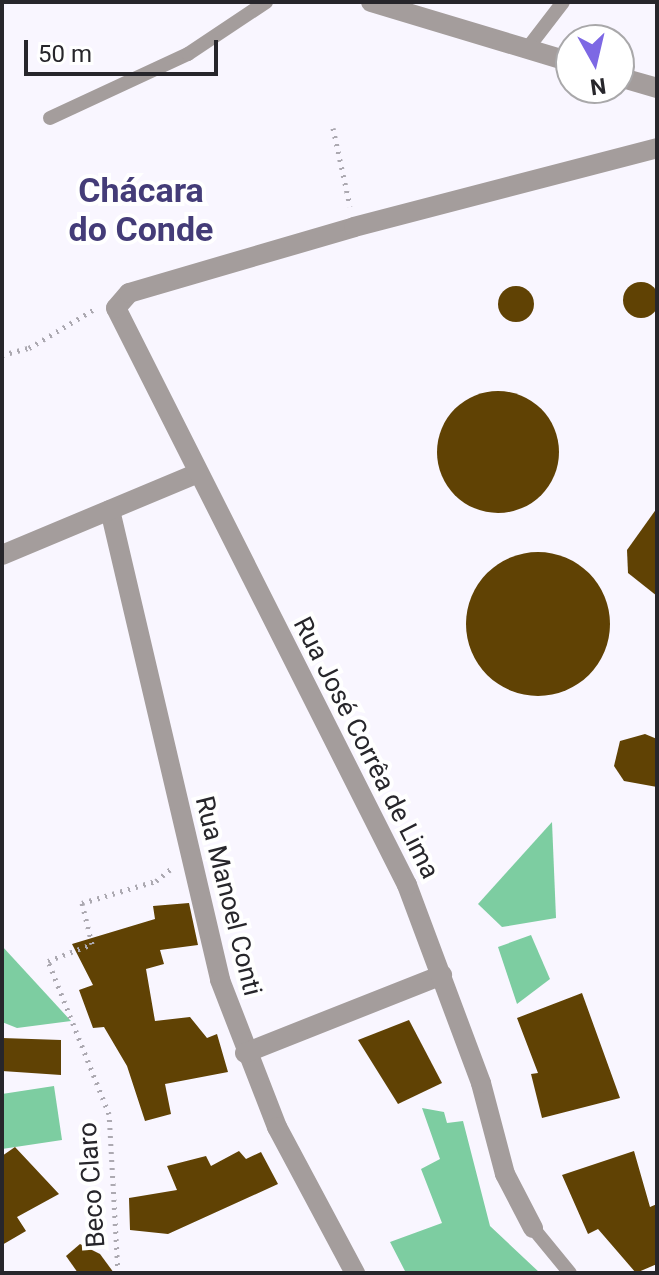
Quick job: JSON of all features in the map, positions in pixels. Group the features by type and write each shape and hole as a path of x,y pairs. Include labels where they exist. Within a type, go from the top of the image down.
{"street":[{"path":"371,2 555,57"},
{"path":"635,82 657,88"},
{"path":"116,308 129,293 354,227 657,148"},
{"name":"Rua José Corrêa de Lima","path":"116,308 196,474 389,846 442,975 505,1174 533,1228"},
{"path":"2,555 196,474"},
{"name":"Rua Manoel Conti","path":"110,510 189,855 245,1053 355,1273"},
{"path":"245,1053 442,975"}],"lane":[{"path":"50,118 188,54 266,2"},
{"path":"527,49 563,2"},
{"path":"533,1228 570,1273"}],"path":[{"path":"333,128 354,227"},
{"path":"2,355 29,348 99,306 116,308"},
{"name":"Beco Claro","path":"118,1273 109,1114 48,961 92,944 82,903 156,881 189,855"}],"green space":[{"path":"552,822 556,918 502,927 478,904"},
{"path":"531,935 550,979 517,1004 498,947"},
{"path":"2,946 71,1021 17,1028 2,1022"},
{"path":"54,1086 62,1140 2,1149 2,1094"},
{"path":"422,1108 444,1112 447,1123 463,1121 490,1226 540,1273 406,1273 390,1242 442,1223 421,1169 440,1159"}],"building":[{"path":"641,282 654,287 659,300 654,313 641,318 628,313 623,300 628,287"},
{"path":"516,286 529,291 534,304 529,317 516,322 503,317 498,304 503,291"},
{"path":"498,391 521,396 541,409 554,429 559,452 554,475 541,495 521,508 498,513 475,508 455,495 442,475 437,452 442,429 455,409 475,396"},
{"path":"657,508 657,596 628,573 627,550"},
{"path":"538,552 566,557 589,573 605,596 610,624 605,652 589,675 566,691 538,696 510,691 487,675 471,652 466,624 471,596 487,573 510,557"},
{"path":"645,734 657,739 657,787 624,781 614,766 620,741"},
{"path":"189,903 198,945 160,950 164,964 146,969 155,1021 190,1017 207,1038 217,1034 228,1072 165,1084 171,1114 145,1121 127,1066 104,1027 93,1028 79,990 93,985 72,944 155,919 153,906"},
{"path":"582,993 620,1098 542,1118 531,1074 538,1073 517,1018"},
{"path":"409,1020 442,1083 398,1104 358,1040"},
{"path":"2,1038 61,1040 61,1075 2,1071"},
{"path":"15,1147 59,1194 17,1217 26,1231 2,1245 2,1156"},
{"path":"239,1151 246,1159 261,1152 278,1184 168,1234 130,1230 129,1198 177,1190 167,1166 206,1156 211,1166"},
{"path":"634,1151 650,1207 657,1204 657,1264 636,1273 598,1229 588,1234 562,1175"},
{"path":"80,1244 100,1254 114,1273 78,1273 66,1256"}],"district":[{"name":"Chácara do Conde","path":"141,210"}]}
